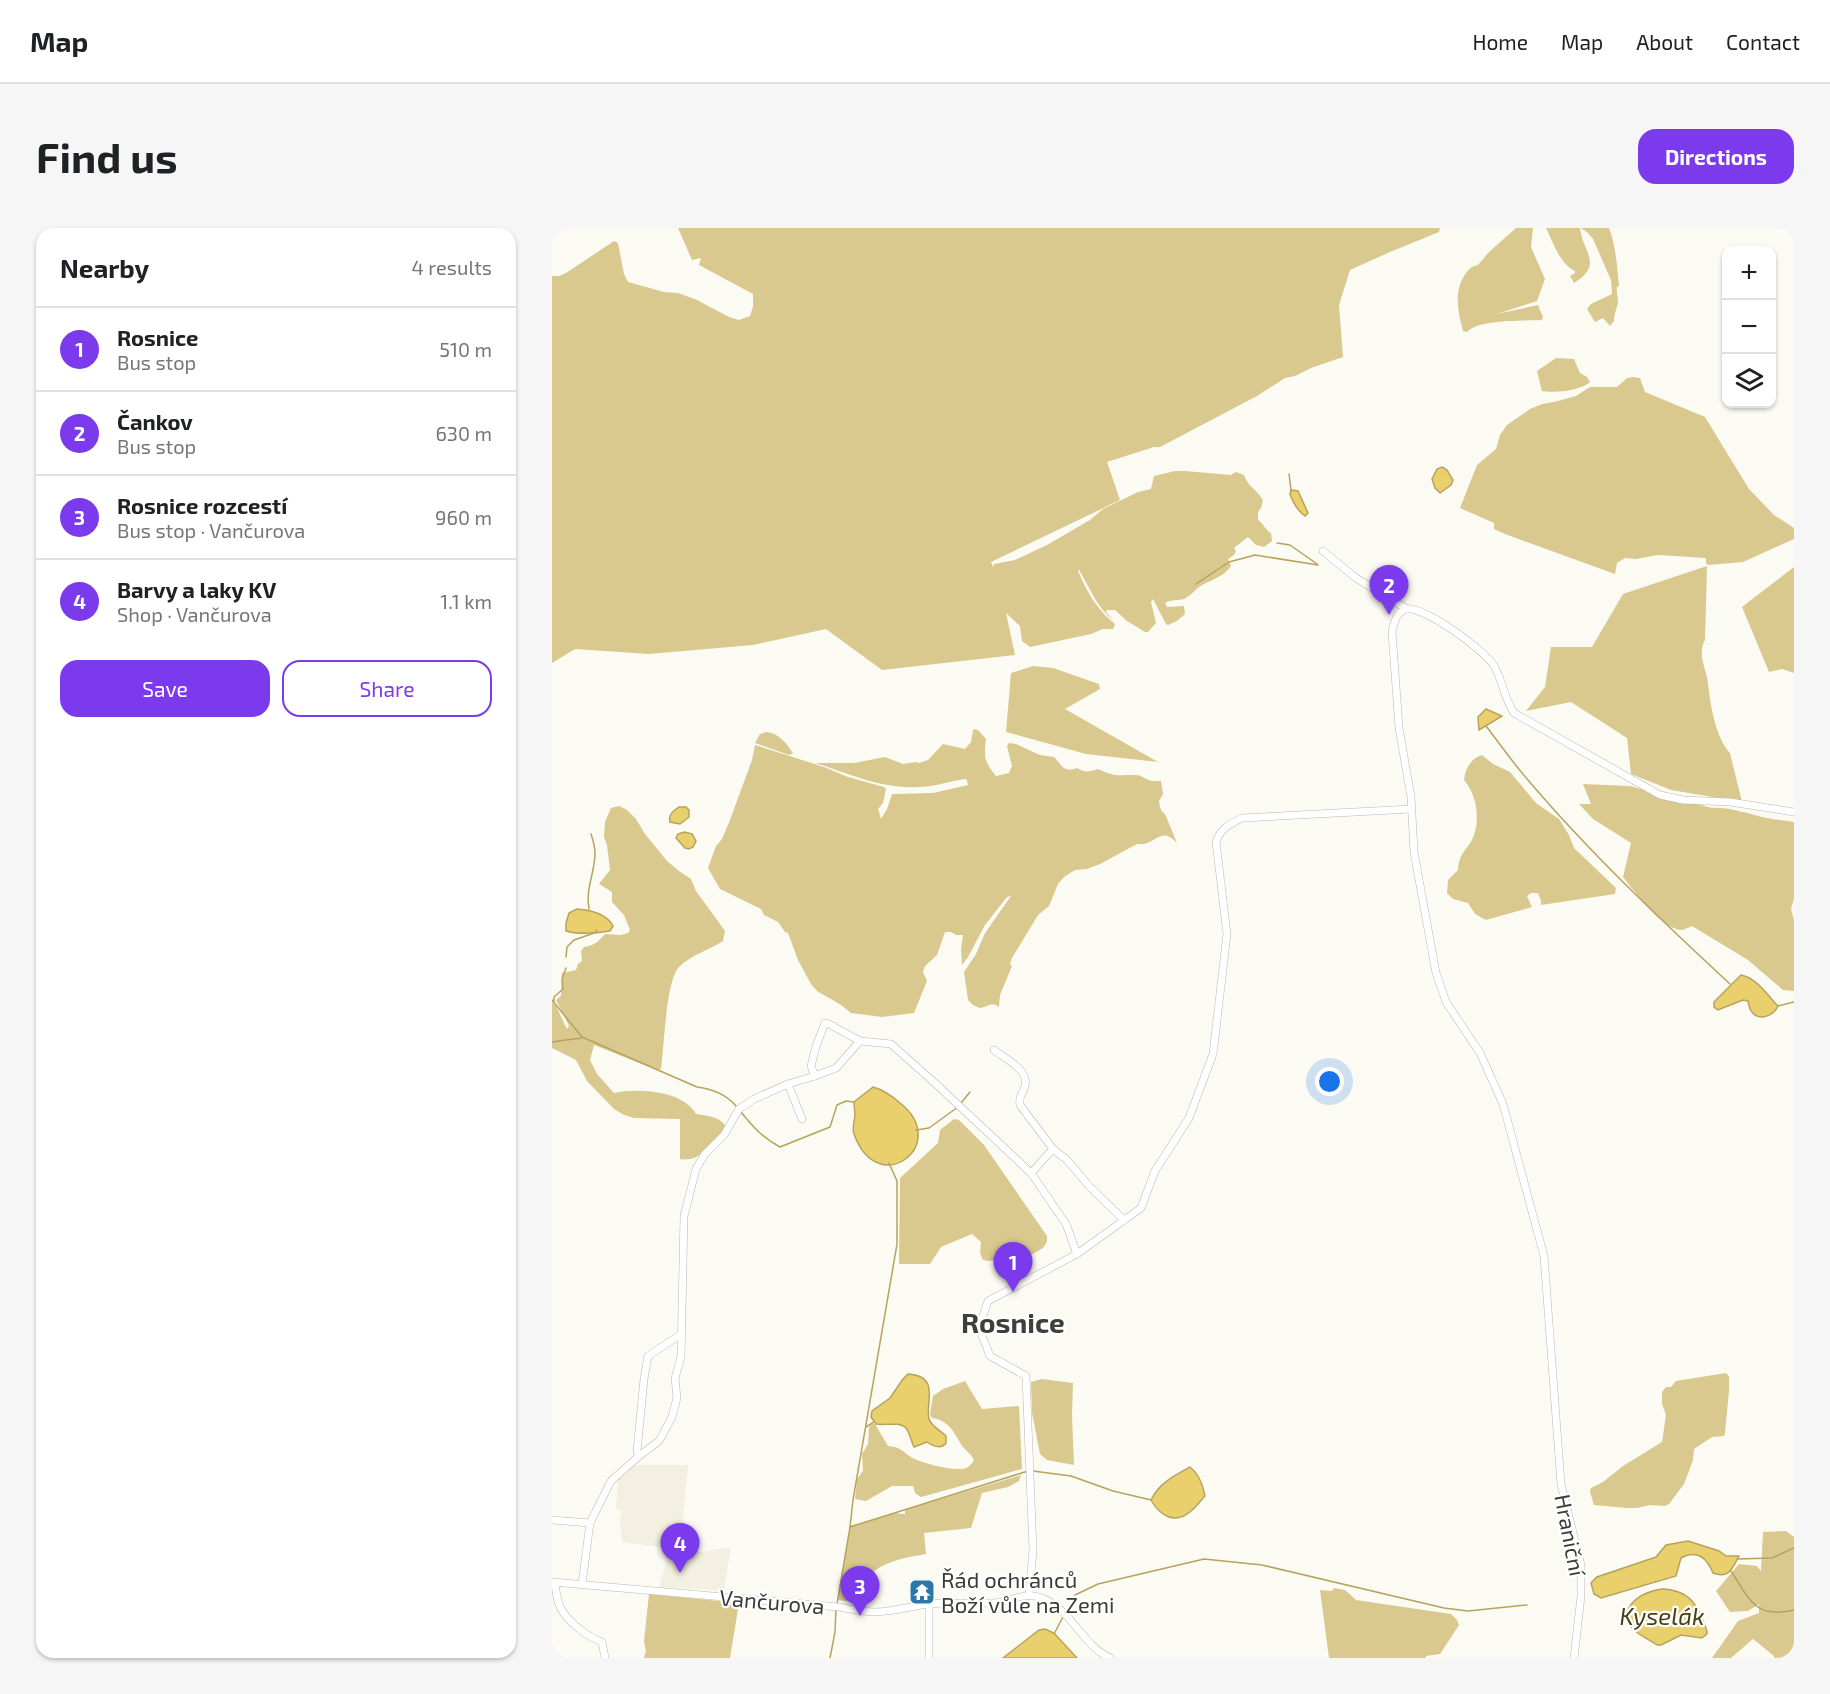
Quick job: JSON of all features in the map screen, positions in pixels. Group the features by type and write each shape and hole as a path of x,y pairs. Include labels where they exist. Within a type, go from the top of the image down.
{"street":[{"path":"1323,551 1356,578 1407,609 1427,614 1441,622 1488,658 1494,666 1504,695 1514,713 1642,786 1669,798 1730,802 1794,812"},
{"name":"Hraniční","path":"1407,609 1397,615 1392,632 1399,728 1412,809 1416,866 1436,973 1446,1002 1480,1053 1503,1104 1544,1256 1561,1484 1581,1564 1581,1596 1574,1658"},
{"path":"1110,1658 1094,1648 1061,1610 1045,1599 1029,1595 1033,1550 1026,1376 990,1356 979,1328 988,1301 1077,1254 1141,1208 1155,1171 1189,1118 1213,1054 1227,934 1216,842 1224,827 1242,818 1412,809"},
{"path":"815,1076 811,1066 825,1023 860,1041 891,1044 1030,1173 1066,1224 1077,1254"},
{"path":"582,1584 590,1523 611,1481 659,1441 672,1416 677,1398 675,1378 681,1357 684,1216 696,1168 704,1155 724,1135 739,1109 754,1099 789,1084 836,1068 860,1041"},
{"path":"994,1050 1019,1069 1025,1077 1019,1097 1020,1105 1053,1149 1067,1160 1089,1186 1124,1220"},
{"path":"789,1084 802,1119"},
{"path":"1030,1173 1053,1149"},
{"path":"639,1456 637,1451 648,1356 680,1335"},
{"path":"552,1520 590,1523"},
{"path":"553,1583 562,1611 589,1638 602,1642 605,1658"},
{"name":"Vančurova","path":"553,1583 839,1607 872,1612 929,1604 998,1603 1029,1595"},
{"path":"929,1604 929,1658"}],"shaded area":[{"path":"678,228 1440,228 1439,232 1350,270 1339,305 1343,357 1285,378 1257,396 1160,447 1107,462 1120,500 991,562 993,567 994,564 1015,560 1047,545 1090,520 1103,509 1138,492 1151,489 1154,476 1175,471 1231,475 1236,472 1244,475 1263,500 1258,512 1258,520 1271,533 1272,541 1264,547 1256,545 1248,537 1234,548 1236,551 1234,555 1228,559 1231,566 1225,573 1199,587 1184,599 1165,603 1167,607 1184,606 1185,614 1177,621 1166,624 1153,599 1151,602 1156,623 1148,632 1127,621 1115,610 1107,610 1106,612 1114,621 1098,604 1079,570 1081,579 1093,600 1115,624 1113,629 1103,629 1091,634 1030,647 1022,641 1020,626 1006,613 1015,655 882,670 826,629 753,645 649,654 575,649 552,663 552,276 566,273 614,241 618,243 624,274 628,282 664,292 678,293 739,320 750,316 753,294 699,265 701,258 692,260"},
{"path":"1516,228 1533,228 1531,247 1545,279 1537,301 1497,314 1538,305 1542,320 1491,323 1467,332 1463,331 1458,302 1462,280 1470,269 1478,265"},
{"path":"1546,228 1580,228 1590,264 1583,276 1574,283 1570,276 1575,271 1561,258"},
{"path":"1581,228 1609,228 1616,256 1619,286 1617,287 1618,302 1614,321 1610,326 1603,318 1595,322 1587,309 1591,304 1612,294 1611,280 1593,239"},
{"path":"1556,358 1574,359 1580,373 1590,382 1567,391 1542,391 1537,371"},
{"path":"1627,378 1640,378 1645,392 1705,417 1749,489 1774,515 1794,528 1794,539 1743,562 1708,565 1706,558 1658,555 1636,559 1625,558 1617,563 1615,574 1505,534 1494,529 1494,523 1460,508 1477,465 1496,449 1500,435 1507,425 1530,409 1542,404 1576,396 1590,387 1617,387"},
{"path":"1707,566 1705,640 1702,658 1715,724 1730,753 1742,802 1671,790 1631,774 1627,738 1571,702 1526,711 1545,687 1551,647 1592,647 1623,594"},
{"path":"1794,567 1794,673 1782,669 1769,672 1742,607"},
{"path":"1033,666 1053,668 1099,684 1100,689 1065,709 1158,762 1086,754 1006,732 1011,673"},
{"path":"975,729 986,739 986,759 996,776 1009,773 1012,766 1007,746 1009,743 1040,755 1054,757 1069,770 1077,768 1087,772 1098,769 1112,774 1137,775 1152,781 1161,781 1163,794 1159,801 1160,807 1177,843 1171,838 1162,836 1143,844 1137,844 1100,864 1087,869 1075,870 1064,877 1058,884 1049,906 1038,915 1012,958 1010,964 1012,966 1000,995 999,1007 992,1004 980,1008 968,1000 964,972 976,954 985,933 1011,896 1007,897 985,925 962,965 963,935 945,932 937,955 925,966 923,972 927,981 914,1013 882,1017 851,1013 817,991 811,984 798,960 788,933 778,922 764,915 761,909 720,889 708,868 716,846 722,839 730,820 752,760 755,745 884,787 886,789 883,803 878,809 881,819 892,794 933,793 968,785 967,780 925,787 891,786 815,763 854,763 885,757 903,764 919,763 928,760 943,744 965,749 971,742"},
{"path":"766,732 778,736 793,753 789,755 755,743 760,734"},
{"path":"1482,755 1493,764 1510,772 1536,803 1559,819 1574,848 1616,888 1615,894 1541,905 1538,893 1531,893 1527,896 1532,907 1486,920 1475,914 1468,903 1453,899 1447,893 1448,880 1458,870 1461,857 1475,833 1477,817 1475,801 1464,780 1469,764"},
{"path":"1583,784 1630,786 1712,808 1729,809 1794,822 1794,899 1791,909 1794,920 1794,991 1783,990 1748,960 1692,926 1683,930 1675,929 1650,910 1623,877 1631,843 1593,819 1579,804 1591,804"},
{"path":"619,806 636,819 667,861 691,879 696,891 725,931 723,941 689,959 679,967 675,974 668,999 661,1069 657,1070 594,1045 590,1060 597,1074 614,1093 647,1091 670,1095 690,1106 696,1114 721,1121 727,1128 712,1145 694,1158 680,1159 680,1119 634,1118 624,1115 614,1109 587,1081 576,1060 552,1048 552,1002 567,1029 569,1026 556,1000 561,996 562,973 576,970 582,961 581,951 584,947 596,943 605,934 621,935 630,930 624,915 612,902 612,892 599,884 610,870 604,837 605,822 611,808"},
{"path":"954,1119 959,1120 984,1145 1047,1236 1047,1242 1043,1248 1012,1266 1003,1250 996,1253 998,1255 996,1260 983,1260 980,1253 981,1242 972,1234 941,1247 930,1264 899,1264 900,1178 938,1143 940,1130"},
{"path":"1726,1373 1729,1376 1729,1391 1724,1436 1712,1437 1694,1449 1693,1460 1684,1484 1669,1504 1637,1508 1594,1505 1591,1488 1662,1442 1666,1415 1662,1404 1662,1392 1666,1387 1671,1387 1676,1381"},
{"path":"1042,1379 1073,1383 1074,1465 1047,1460 1040,1454 1032,1413 1031,1382"},
{"path":"965,1381 982,1409 1019,1406 1022,1469 921,1497 915,1493 913,1486 892,1486 866,1501 855,1499 857,1479 863,1471 862,1454 868,1444 869,1427 872,1424 875,1424 888,1446 897,1448 917,1460 935,1466 958,1469 971,1465 974,1460 953,1431 942,1421 932,1418 930,1414 933,1396 943,1389"},
{"path":"633,1465 688,1465 680,1549 701,1552 731,1547 724,1591 695,1589 696,1577 694,1589 659,1587 667,1559 674,1549 622,1542 620,1521 622,1510 616,1509 618,1479"},
{"path":"1021,1475 1019,1481 1008,1487 982,1493 971,1528 924,1533 926,1554 894,1561 875,1571 866,1587 868,1598 866,1601 837,1600 850,1526 894,1513 905,1514 905,1510"},
{"path":"1786,1531 1794,1537 1794,1658 1774,1658 1753,1639 1731,1658 1712,1658 1738,1621 1759,1613 1759,1604 1748,1611 1730,1612 1716,1591 1739,1564 1757,1566 1761,1571 1763,1532"},
{"path":"1334,1588 1345,1590 1356,1600 1451,1614 1459,1625 1440,1654 1426,1656 1426,1658 1329,1658 1320,1590 1332,1591"},
{"path":"649,1594 739,1603 730,1658 644,1658"}],"water":[{"path":"1442,467 1447,470 1453,480 1451,485 1440,493 1435,488 1432,479 1437,469"},
{"path":"1291,490 1298,491 1308,513 1305,516 1294,503 1290,494"},
{"path":"1486,709 1502,716 1479,730 1478,717"},
{"path":"679,807 686,807 689,810 689,817 680,824 670,822 672,813"},
{"path":"684,832 692,834 696,841 689,849 685,848 676,838 678,834"},
{"path":"577,909 602,915 613,926 610,931 582,933 566,931 569,913"},
{"path":"1741,975 1756,983 1778,1006 1773,1012 1759,1017 1751,1011 1748,1001 1743,1000 1718,1010 1714,1007 1714,1002"},
{"path":"873,1087 900,1103 914,1119 918,1135 915,1148 906,1159 893,1164 879,1163 865,1154 853,1132 854,1102"},
{"path":"908,1374 918,1376 928,1385 929,1419 946,1436 946,1443 942,1446 934,1446 927,1442 914,1447 906,1428 896,1424 876,1424 871,1417 872,1411 890,1398"},
{"path":"1190,1467 1200,1480 1205,1496 1185,1515 1168,1517 1151,1500 1162,1485"},
{"path":"1688,1541 1719,1551 1726,1556 1739,1556 1729,1572 1723,1575 1713,1573 1701,1556 1692,1554 1681,1558 1676,1576 1601,1598 1594,1594 1591,1583 1597,1577 1656,1557 1666,1545"},
{"name":"Kyselák","path":"1662,1589 1680,1592 1692,1601 1700,1614 1707,1634 1702,1638 1681,1635 1657,1645 1633,1629 1628,1621 1629,1607 1647,1593"},
{"path":"1045,1629 1054,1633 1077,1658 1003,1658 1039,1630"}],"waterway":[{"path":"1289,474 1291,490"},
{"path":"1277,543 1290,545 1317,564"},
{"path":"1196,584 1229,562 1255,555 1318,565"},
{"path":"1486,726 1522,774 1576,834 1730,984"},
{"path":"589,909 588,895 595,853 591,834"},
{"path":"566,957 567,947 574,940 597,932 596,930"},
{"path":"554,1001 554,997 563,989 562,979 566,968"},
{"path":"552,1000 582,1037 697,1087 718,1093 728,1098 736,1106"},
{"path":"1778,1006 1794,1002"},
{"path":"552,1042 581,1038"},
{"path":"961,1103 970,1092"},
{"path":"741,1112 759,1132 780,1147 830,1127 837,1105 846,1101 854,1102"},
{"path":"916,1130 929,1128 958,1107"},
{"path":"837,1604 897,1244 897,1181 889,1163"},
{"path":"866,1427 874,1422"},
{"path":"850,1527 1028,1471"},
{"path":"1033,1471 1071,1476 1113,1491 1151,1500"},
{"path":"1737,1559 1772,1558 1794,1548"},
{"path":"1067,1612 1075,1595 1098,1584 1204,1559 1262,1565 1444,1608 1468,1611 1527,1605"},
{"path":"1731,1571 1755,1605 1770,1612 1794,1610"},
{"path":"830,1658 835,1632 836,1609"},
{"path":"1054,1634 1063,1617"}],"place":[{"name":"Čankov","path":"1389,615"},
{"name":"Rosnice","path":"1013,1292"},
{"name":"Barvy a laky KV","path":"680,1573"},
{"name":"Řád ochránců Boží vůle na Zemi","path":"922,1592"},
{"name":"Rosnice rozcestí","path":"860,1616"}],"district":[{"name":"Rosnice","path":"1013,1322"}]}
